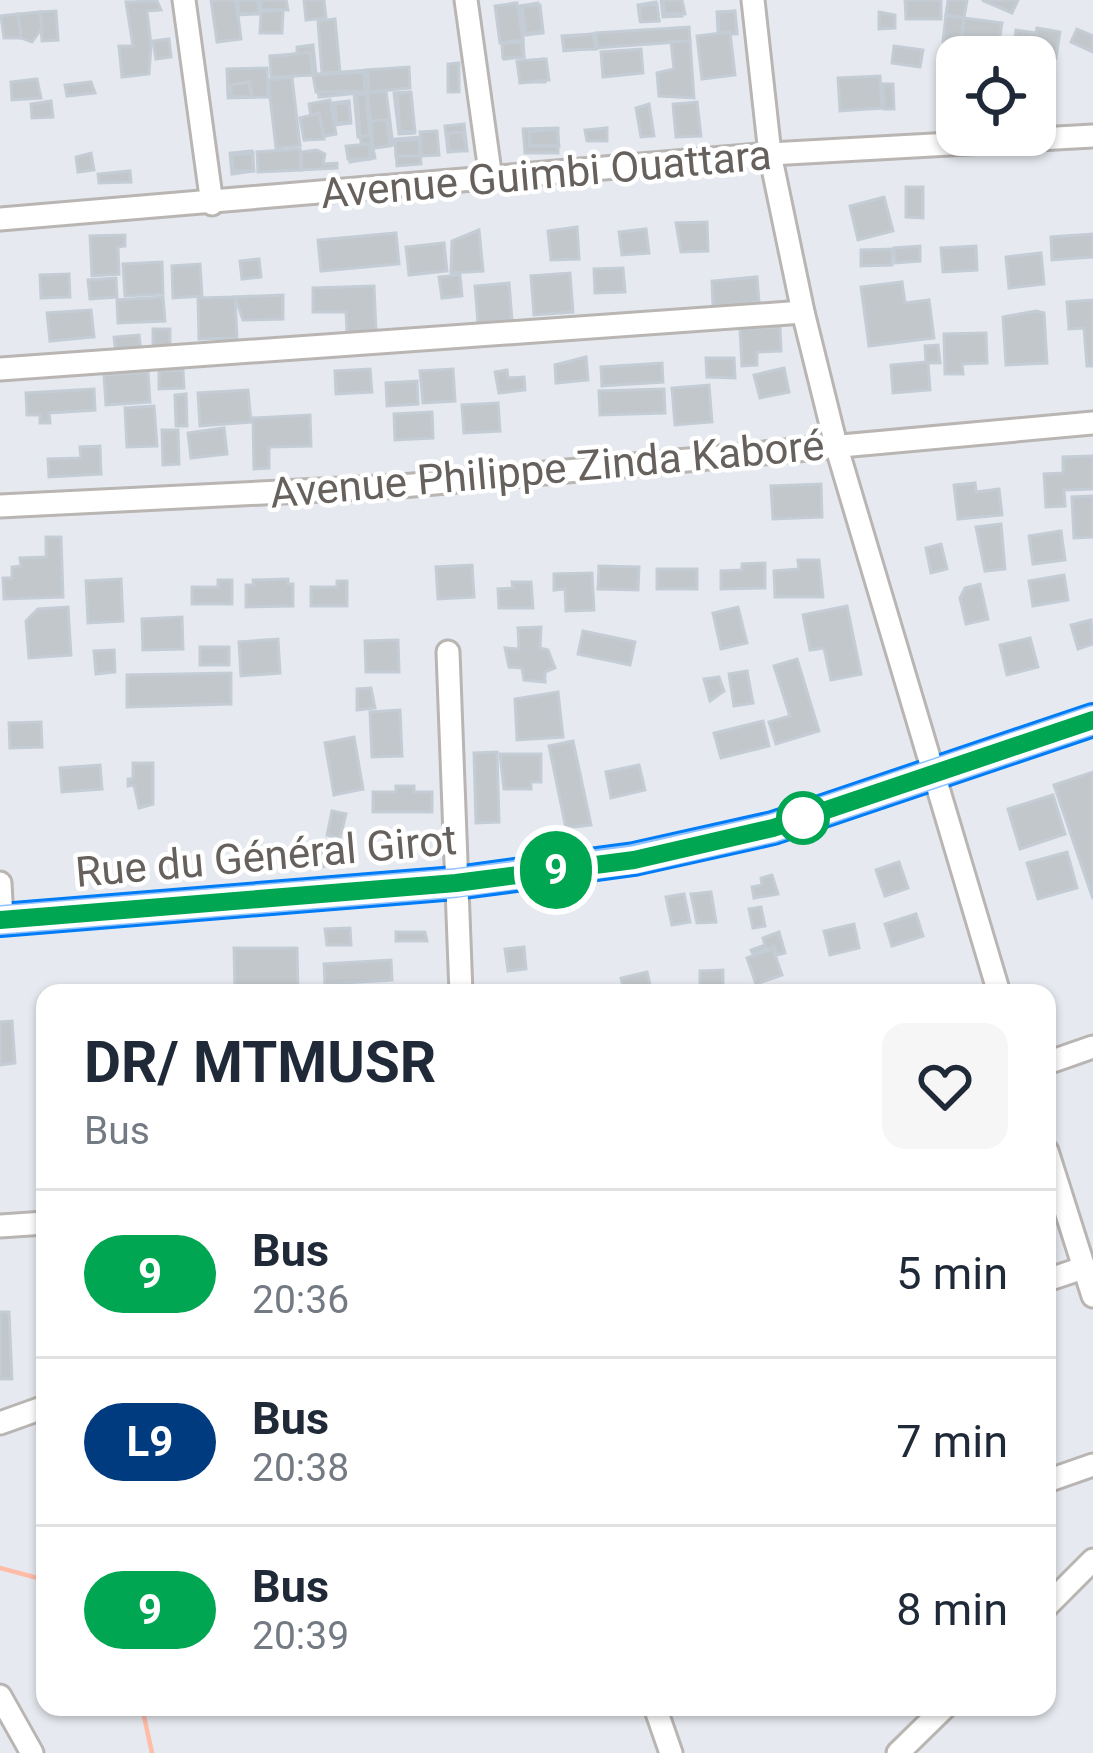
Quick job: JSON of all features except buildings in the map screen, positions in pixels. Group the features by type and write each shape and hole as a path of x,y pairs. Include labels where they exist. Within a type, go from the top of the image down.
{"highway":[{"name":"Rue du Général Girot","path":"1,920 456,883 634,860 773,828 1093,720"}],"street":[{"path":"184,0 212,203"},
{"path":"466,0 491,179"},
{"path":"754,0 770,154 803,311 836,445 996,984"},
{"name":"Avenue Guimbi Ouattara","path":"0,220 770,154 1093,136"},
{"path":"0,369 803,311"},
{"name":"Avenue Philippe Zinda Kaboré","path":"0,506 402,486 1093,423"},
{"path":"448,652 461,984"},
{"path":"0,883 1,920"},
{"path":"1056,1060 1093,1048"},
{"path":"1056,1180 1093,1296"},
{"path":"0,1226 36,1224"},
{"path":"1056,1277 1083,1268"},
{"path":"0,1423 36,1411"},
{"path":"1056,1478 1093,1465"},
{"path":"1056,1597 1093,1560"},
{"path":"0,1696 32,1753"},
{"path":"658,1716 671,1753"},
{"path":"898,1753 936,1716"}],"waterway":[{"path":"0,1568 36,1578"},
{"path":"144,1716 152,1753"}],"bus line":[{"name":"9","path":"0,920 456,883 634,860 773,828 1093,720"}]}
